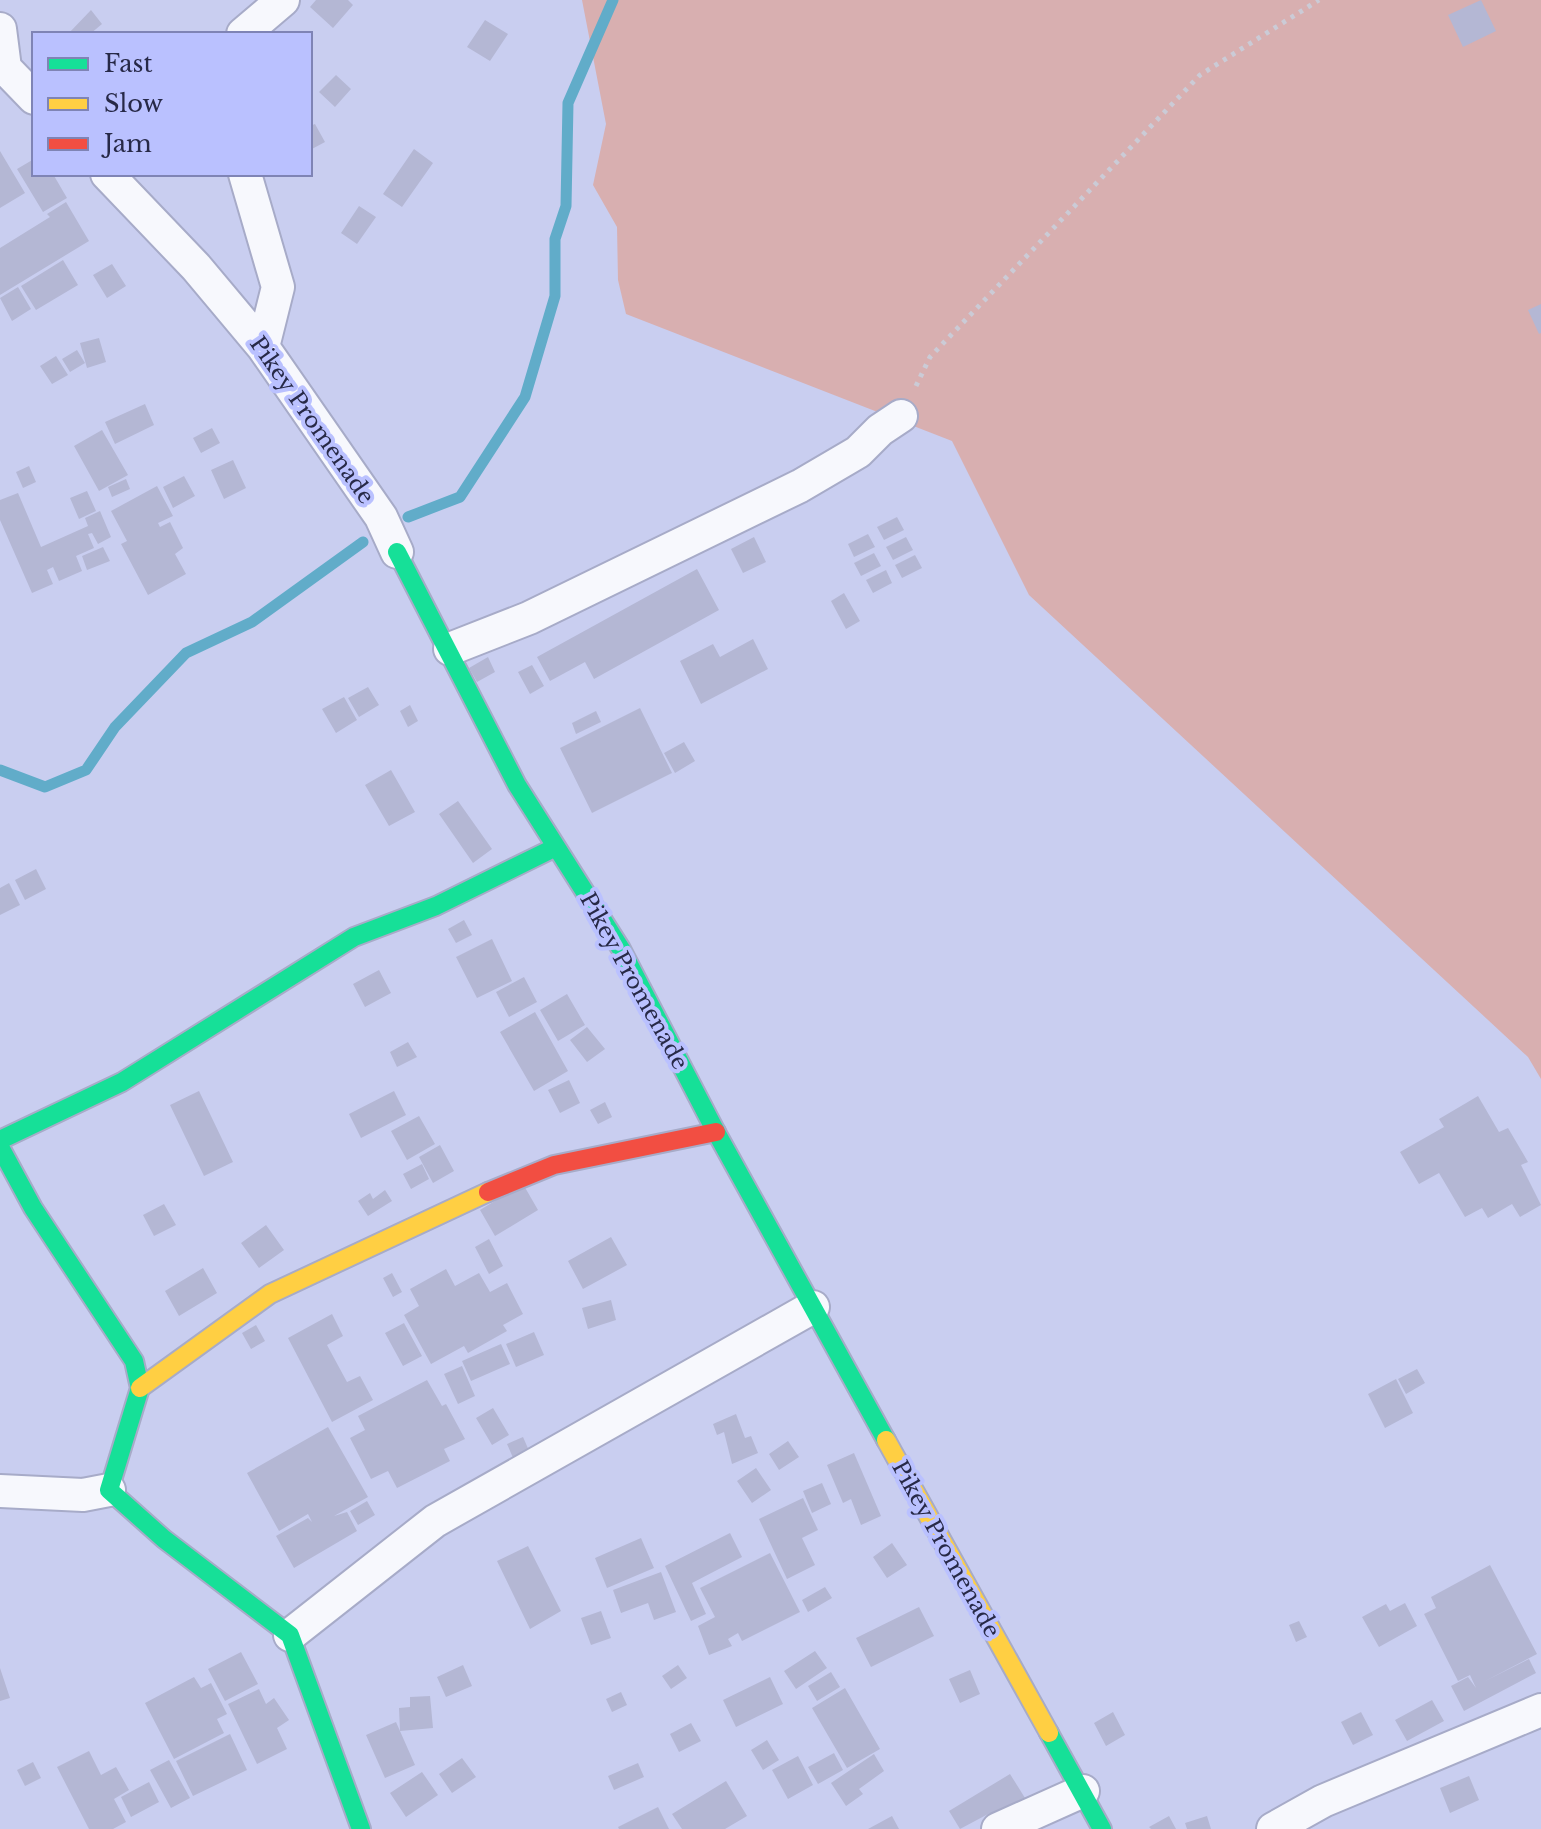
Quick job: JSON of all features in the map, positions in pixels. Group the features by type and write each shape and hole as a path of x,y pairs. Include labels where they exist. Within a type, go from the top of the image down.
{"street":[{"path":"245,32 283,0"},
{"path":"0,29 2,68 32,96"},
{"name":"Pikey Promenade","path":"109,176 196,267 263,347 381,517 517,785 621,949 716,1132 1102,1829"},
{"path":"246,176 278,287 263,347"},
{"path":"450,649 529,618 800,486 858,452 880,430 901,416"},
{"path":"0,1140 122,1082 354,937 436,906 556,847"},
{"path":"140,1388 270,1294 444,1210 554,1165 716,1132"},
{"path":"0,1147 33,1208 134,1361 140,1388 109,1490"},
{"path":"290,1635 435,1521 813,1307"},
{"path":"109,1490 164,1539 290,1635 361,1829"},
{"path":"0,1491 83,1495 109,1490"},
{"path":"1273,1829 1323,1801 1541,1710"},
{"path":"998,1829 1083,1791"}],"path":[{"path":"901,416 930,357 1200,75 1319,0"}],"shaded area":[{"path":"582,0 1541,0 1541,1079 1528,1057 1029,595 952,441 626,314 618,280 617,227 593,185 606,124"}],"building":[{"path":"316,0 348,0 353,5 333,28 310,7"},
{"path":"1481,0 1496,31 1463,47 1448,15"},
{"path":"91,10 102,24 92,32 70,32"},
{"path":"485,20 508,34 490,61 467,47"},
{"path":"336,75 351,89 335,107 319,92"},
{"path":"315,124 325,142 312,149 312,125"},
{"path":"414,149 433,163 402,207 383,194"},
{"path":"0,151 25,193 0,208"},
{"path":"32,160 32,176 54,176 67,198 43,212 17,169"},
{"path":"66,202 89,241 0,295 0,248 50,217 47,214"},
{"path":"359,206 376,217 357,244 341,233"},
{"path":"63,260 78,285 36,310 21,286"},
{"path":"112,264 126,286 107,298 93,275"},
{"path":"18,287 31,309 12,321 0,298"},
{"path":"1541,304 1541,333 1539,334 1528,310"},
{"path":"99,338 106,362 87,368 80,343"},
{"path":"77,350 85,363 70,372 62,359"},
{"path":"56,356 68,375 52,384 40,366"},
{"path":"145,404 154,425 115,444 105,422"},
{"path":"212,428 220,443 201,453 193,438"},
{"path":"102,430 128,475 99,491 74,446"},
{"path":"233,460 246,488 224,499 211,470"},
{"path":"29,466 36,482 23,488 16,472"},
{"path":"184,476 195,496 173,508 163,487"},
{"path":"126,479 130,489 112,497 108,487"},
{"path":"157,486 173,516 158,523 160,527 170,522 183,548 175,554 186,574 148,595 121,544 127,541 111,511"},
{"path":"87,491 96,511 79,519 70,498"},
{"path":"18,493 41,547 88,526 85,518 100,511 111,537 98,544 92,533 88,534 94,548 76,556 82,571 59,581 53,567 47,570 53,584 32,593 0,520 0,500"},
{"path":"897,517 904,530 884,540 877,527"},
{"path":"868,534 875,547 854,557 848,544"},
{"path":"754,537 766,562 743,573 731,549"},
{"path":"906,537 913,550 893,560 886,547"},
{"path":"103,547 110,561 87,570 82,556"},
{"path":"874,553 881,566 861,576 854,563"},
{"path":"915,555 922,568 902,578 895,565"},
{"path":"697,569 719,610 594,679 585,662 550,681 537,657"},
{"path":"886,570 892,583 873,593 866,580"},
{"path":"844,593 860,621 846,629 831,601"},
{"path":"753,639 768,669 701,704 680,661 713,644 720,657"},
{"path":"488,657 495,672 477,682 469,668"},
{"path":"532,665 544,686 530,694 518,672"},
{"path":"368,687 379,705 359,717 348,698"},
{"path":"344,697 357,720 336,733 322,709"},
{"path":"410,705 418,721 408,727 400,711"},
{"path":"640,708 672,773 592,813 560,748"},
{"path":"596,711 601,722 576,734 572,723"},
{"path":"684,742 695,761 675,773 664,753"},
{"path":"391,770 415,812 389,826 365,785"},
{"path":"458,801 492,849 473,863 439,814"},
{"path":"36,869 46,889 25,900 15,880"},
{"path":"9,883 20,905 0,915 0,888"},
{"path":"464,920 472,935 456,943 448,929"},
{"path":"492,939 512,981 477,998 456,957"},
{"path":"379,970 391,993 365,1007 353,984"},
{"path":"524,977 537,1002 509,1017 496,992"},
{"path":"567,994 585,1025 558,1041 540,1010"},
{"path":"535,1012 568,1071 534,1091 500,1032"},
{"path":"587,1027 605,1049 587,1062 570,1040"},
{"path":"408,1042 417,1057 397,1067 390,1052"},
{"path":"569,1080 580,1103 560,1113 548,1090"},
{"path":"199,1091 233,1162 204,1176 170,1105"},
{"path":"394,1091 406,1115 361,1138 349,1114"},
{"path":"1478,1096 1499,1132 1508,1128 1528,1162 1521,1165 1541,1205 1520,1217 1512,1204 1488,1218 1482,1208 1465,1217 1439,1173 1419,1184 1400,1152 1444,1127 1439,1119"},
{"path":"605,1102 612,1117 598,1124 590,1110"},
{"path":"419,1116 435,1144 407,1160 391,1131"},
{"path":"440,1145 454,1171 433,1183 419,1157"},
{"path":"422,1164 429,1179 411,1189 403,1174"},
{"path":"523,1184 538,1210 495,1236 480,1210"},
{"path":"385,1190 392,1201 368,1216 358,1201 370,1193 373,1199"},
{"path":"164,1204 176,1225 154,1236 143,1215"},
{"path":"266,1225 284,1250 259,1268 241,1243"},
{"path":"611,1237 627,1265 583,1289 568,1261"},
{"path":"489,1239 503,1266 489,1274 475,1247"},
{"path":"203,1268 217,1293 179,1316 165,1291"},
{"path":"446,1269 455,1286 479,1273 490,1292 507,1283 523,1314 503,1325 507,1331 468,1353 464,1346 431,1364 404,1315 419,1306 410,1289"},
{"path":"392,1273 402,1292 393,1297 383,1278"},
{"path":"611,1300 616,1320 588,1329 582,1308"},
{"path":"332,1314 343,1336 327,1345 347,1382 360,1376 373,1400 332,1422 288,1338"},
{"path":"404,1323 422,1356 403,1366 385,1333"},
{"path":"256,1325 265,1341 251,1349 242,1333"},
{"path":"534,1332 544,1355 516,1367 506,1344"},
{"path":"501,1344 510,1364 471,1381 462,1361"},
{"path":"462,1366 475,1396 458,1404 444,1374"},
{"path":"1417,1369 1425,1383 1406,1394 1398,1379"},
{"path":"1396,1379 1413,1413 1385,1428 1368,1394"},
{"path":"427,1380 442,1406 446,1404 465,1439 444,1449 450,1461 397,1488 388,1471 371,1479 350,1438 365,1430 358,1416"},
{"path":"493,1408 509,1435 492,1445 476,1418"},
{"path":"736,1414 745,1438 751,1436 758,1453 732,1464 724,1432 717,1435 713,1424"},
{"path":"328,1427 368,1497 334,1516 347,1512 357,1531 294,1568 276,1536 308,1518 312,1522 308,1514 279,1531 247,1473"},
{"path":"523,1437 530,1453 514,1460 507,1444"},
{"path":"788,1441 799,1457 779,1470 769,1454"},
{"path":"854,1453 881,1516 861,1525 851,1499 843,1503 827,1465"},
{"path":"756,1468 771,1490 752,1503 737,1481"},
{"path":"822,1483 831,1504 812,1513 803,1491"},
{"path":"803,1498 818,1530 802,1538 815,1565 787,1579 759,1519"},
{"path":"367,1501 375,1515 358,1525 350,1511"},
{"path":"730,1533 742,1557 692,1583 706,1614 691,1621 665,1566"},
{"path":"641,1538 654,1568 607,1588 595,1558"},
{"path":"892,1543 907,1565 887,1578 873,1557"},
{"path":"528,1546 561,1611 530,1629 497,1561"},
{"path":"770,1553 800,1612 742,1641 738,1633 728,1639 732,1646 709,1655 698,1626 715,1617 700,1588"},
{"path":"1490,1565 1537,1654 1485,1681 1529,1659 1536,1673 1464,1711 1451,1686 1468,1677 1476,1688 1470,1675 1458,1681 1424,1614 1436,1608 1431,1597"},
{"path":"661,1572 676,1612 654,1620 648,1603 621,1613 613,1590"},
{"path":"825,1587 832,1598 808,1612 802,1600"},
{"path":"1405,1603 1417,1626 1379,1647 1362,1617 1386,1604 1390,1611"},
{"path":"919,1607 934,1636 871,1667 856,1638"},
{"path":"601,1611 611,1638 591,1645 581,1618"},
{"path":"1299,1621 1307,1637 1296,1642 1289,1625"},
{"path":"815,1651 827,1668 796,1689 784,1671"},
{"path":"241,1652 258,1684 225,1701 208,1669"},
{"path":"463,1665 472,1686 446,1697 437,1677"},
{"path":"678,1665 687,1678 671,1689 662,1676"},
{"path":"0,1668 10,1698 0,1701"},
{"path":"970,1670 980,1694 960,1703 949,1679"},
{"path":"831,1672 840,1687 817,1701 808,1686"},
{"path":"194,1677 201,1688 211,1683 227,1714 217,1719 224,1733 174,1759 145,1703"},
{"path":"770,1677 783,1704 736,1727 723,1700"},
{"path":"845,1688 880,1749 847,1768 812,1708"},
{"path":"259,1689 266,1704 274,1698 289,1720 277,1728 287,1749 257,1764 228,1704"},
{"path":"621,1692 627,1705 612,1712 606,1699"},
{"path":"430,1696 433,1728 400,1731 399,1708 410,1707 410,1697"},
{"path":"1432,1700 1444,1721 1407,1741 1395,1720"},
{"path":"1113,1712 1125,1735 1106,1746 1094,1723"},
{"path":"1361,1712 1373,1735 1353,1745 1341,1722"},
{"path":"396,1722 415,1765 385,1778 366,1735"},
{"path":"691,1723 701,1741 679,1752 670,1734"},
{"path":"230,1734 247,1770 193,1796 176,1761"},
{"path":"767,1740 779,1760 763,1770 751,1750"},
{"path":"89,1751 101,1775 116,1767 129,1790 114,1799 126,1822 113,1829 89,1829 57,1767"},
{"path":"834,1753 843,1770 818,1784 808,1767"},
{"path":"874,1754 884,1771 859,1789 863,1794 846,1806 831,1783"},
{"path":"798,1756 813,1785 788,1799 772,1770"},
{"path":"462,1758 476,1777 452,1793 439,1774"},
{"path":"169,1760 190,1798 171,1808 150,1770"},
{"path":"33,1762 41,1778 25,1786 17,1770"},
{"path":"638,1763 644,1777 614,1790 608,1776"},
{"path":"422,1772 438,1795 406,1817 390,1793"},
{"path":"1010,1774 1025,1798 993,1818 990,1813 960,1829 949,1811"},
{"path":"1469,1776 1479,1800 1450,1813 1440,1788"},
{"path":"726,1781 747,1816 725,1829 682,1829 672,1814"},
{"path":"149,1782 159,1802 131,1817 121,1797"},
{"path":"658,1807 669,1829 619,1829 618,1827"},
{"path":"892,1816 899,1829 868,1829"},
{"path":"1169,1816 1176,1829 1149,1827"},
{"path":"1207,1816 1211,1829 1187,1829 1185,1823"}],"waterway":[{"path":"408,517 460,497 525,397 555,296 555,239 566,206 568,103 613,0"},
{"path":"0,770 45,787 86,770 115,727 186,653 252,622 363,542"}],"traffic: fast":[{"path":"397,552 517,785 621,949 716,1132 886,1440"},
{"path":"0,1140 122,1082 354,937 436,906 556,847"},
{"path":"0,1147 33,1208 134,1361 140,1388 109,1490 164,1539 290,1635 361,1829"},
{"path":"1049,1733 1102,1829"}],"traffic: slow":[{"path":"140,1388 270,1294 488,1192"},
{"path":"886,1440 1049,1733"}],"traffic: jam":[{"path":"488,1192 554,1165 716,1132"}]}
